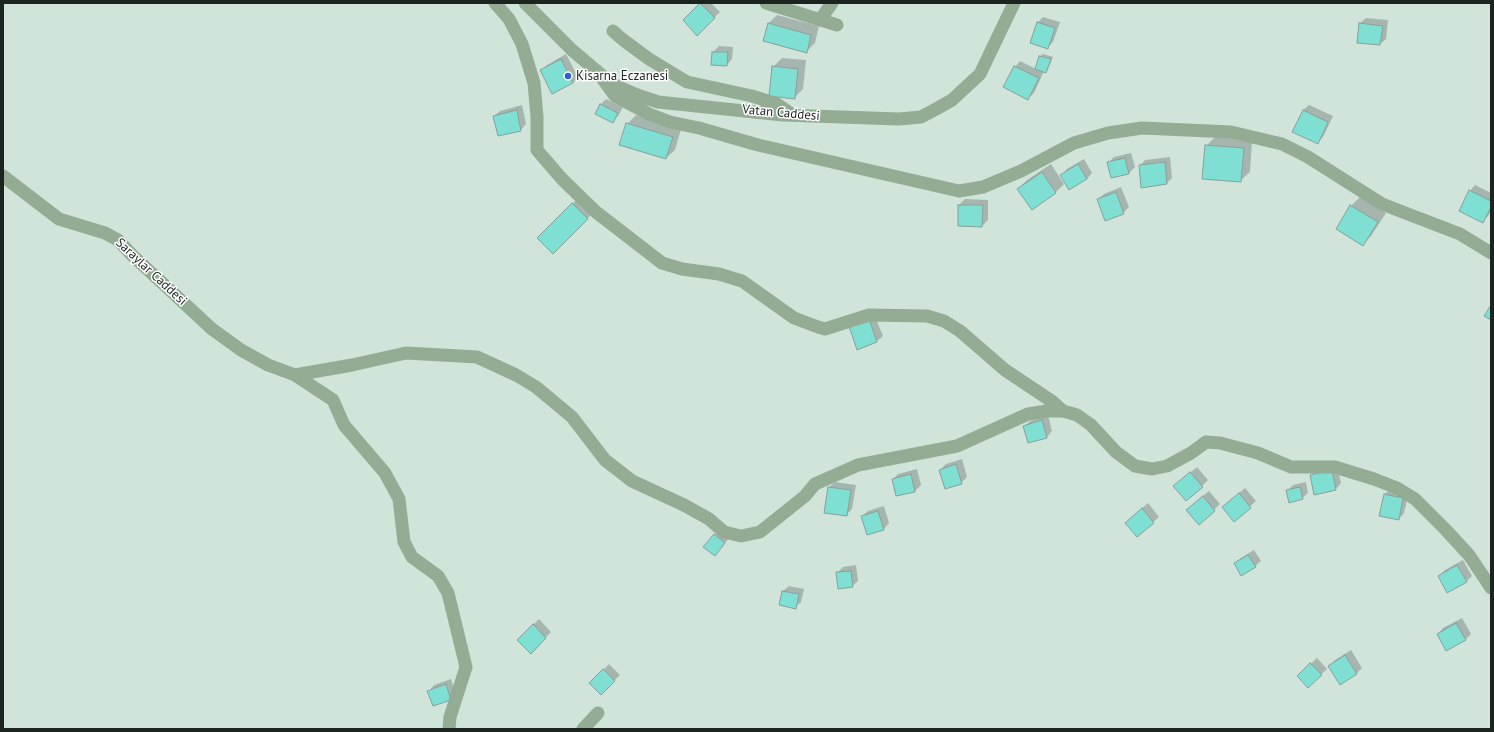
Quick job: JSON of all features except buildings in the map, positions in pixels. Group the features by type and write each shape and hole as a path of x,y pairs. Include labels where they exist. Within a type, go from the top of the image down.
{"street":[{"path":"495,3 509,20 522,44 534,83 537,117 537,150 596,212 662,263 682,269 719,274 742,281 794,318 825,329 869,315 927,316 944,321 960,331 1005,370 1064,411"},
{"name":"Vatan Caddesi","path":"525,3 572,50 612,84 658,102 793,115 899,119 921,116 936,109 952,100 980,74 1014,3"},
{"path":"540,3 540,19"},
{"path":"766,3 837,25"},
{"path":"820,20 832,3"},
{"path":"613,31 649,59 687,82 752,96 777,104 793,115"},
{"path":"597,72 615,96 649,114 670,122 699,128 758,145 959,191 983,187 1021,171 1074,143 1108,133 1142,128 1231,132 1282,144 1308,157 1382,204 1460,234 1491,252"},
{"name":"Saraylar Caddesi","path":"3,176 59,219 106,233 118,240 132,256 212,329 241,350 268,365 295,375 333,400 344,425 385,473 399,499 404,542 412,556 438,576 448,593 466,667 450,717 449,729"},
{"path":"295,375 352,365 406,353 477,357 516,375 536,387 572,417 605,460 632,481 684,505 709,519 724,532 741,536 760,532 805,496 815,484 858,465 957,446 1028,414 1048,411 1064,411 1076,415 1091,425 1116,452 1134,466 1152,469 1167,466 1206,442 1220,443 1258,453 1292,467 1335,467 1397,488 1415,499 1445,529 1469,555 1491,588"},
{"path":"583,729 598,713"}],"place":[{"name":"Kisarna Eczanesi","path":"568,76"}]}
